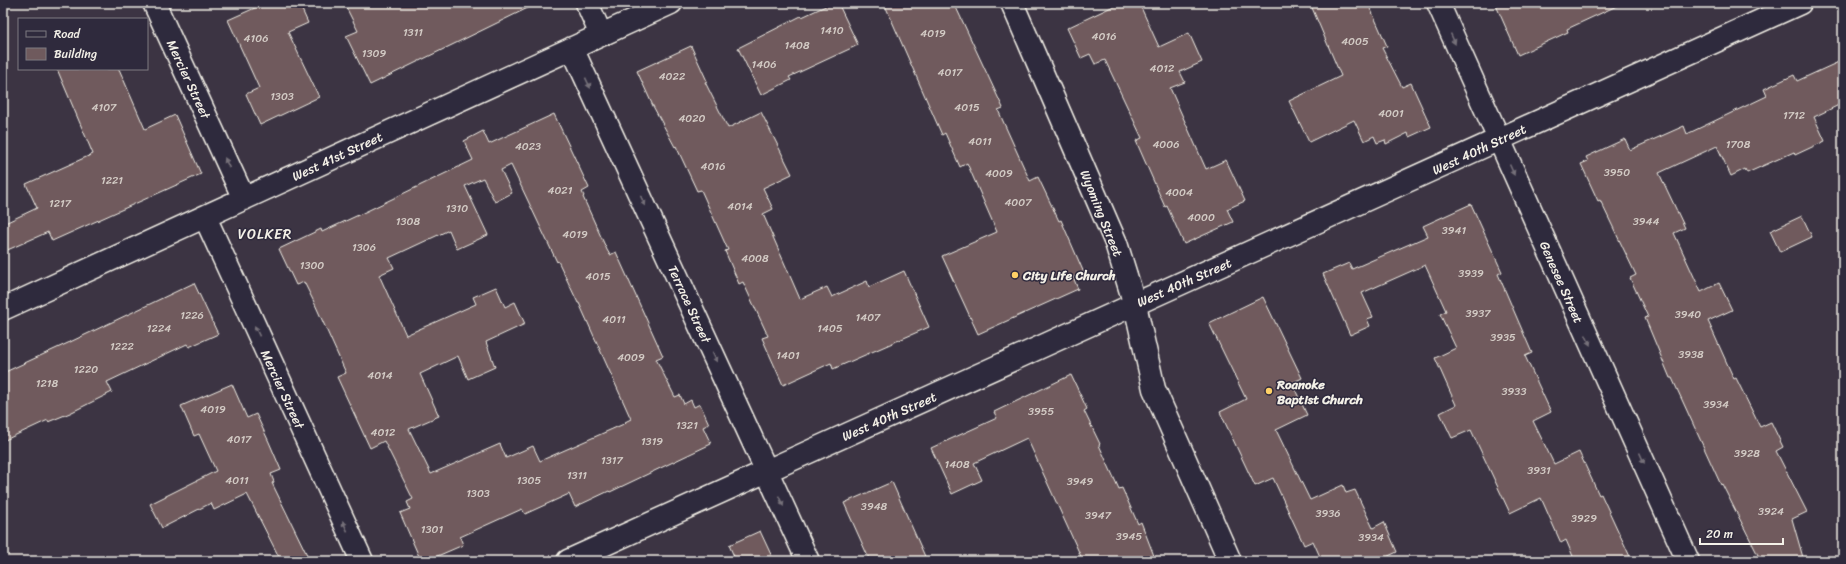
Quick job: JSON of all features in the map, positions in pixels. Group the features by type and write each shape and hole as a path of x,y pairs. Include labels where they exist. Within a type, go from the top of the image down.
{"street":[{"name":"Mercier Street","path":"154,3 244,199"},
{"path":"587,3 601,35"},
{"name":"West 41st Street","path":"3,309 671,3"},
{"name":"Wyoming Street","path":"1012,3 1116,242 1135,305 1154,389 1230,561"},
{"name":"Genesee Street","path":"1438,3 1498,140 1688,561"},
{"name":"West 40th Street","path":"568,561 1800,3"},
{"name":"Terrace Street","path":"572,48 808,561"},
{"name":"Mercier Street","path":"205,217 362,561"}],"building":[{"path":"266,3 299,3 308,23 288,32 319,97 260,125 246,94 259,88 228,20"},
{"path":"344,3 538,3 370,85 346,36 358,31"},
{"path":"832,3 838,3 858,45 789,77 791,80 761,95 738,48 801,16 802,17"},
{"path":"884,3 954,3 1003,108 998,110 1030,181 1038,177 1059,221 1061,220 1084,273 1073,277 1078,289 978,334 942,256 997,232 967,163 960,167 945,133 942,135"},
{"path":"1120,3 1139,3 1159,47 1189,33 1202,62 1180,72 1185,82 1170,88 1206,169 1226,160 1245,201 1227,209 1233,222 1184,244 1167,206 1165,207 1136,141 1142,138 1105,60 1095,64 1090,54 1081,58 1067,28"},
{"path":"1310,3 1368,3 1387,46 1382,48 1402,87 1411,83 1431,127 1409,137 1408,133 1386,144 1385,140 1377,143 1374,136 1364,141 1354,120 1309,142 1289,101 1341,76"},
{"path":"1495,3 1623,3 1567,29 1568,32 1518,55"},
{"path":"691,46 707,81 705,82 728,128 761,112 792,174 763,188 773,209 763,214 800,299 827,287 832,297 867,281 869,287 904,271 929,327 833,369 831,363 783,385 762,338 768,336 743,282 739,284 725,251 728,250 701,190 697,191 676,146 675,147 653,106 637,71"},
{"path":"1843,60 1843,103 1814,117 1825,141 1795,155 1794,152 1747,173 1745,169 1731,176 1717,146 1659,173 1685,228 1674,233 1701,292 1719,283 1732,310 1708,321 1734,379 1736,378 1760,427 1771,422 1783,447 1776,451 1807,512 1792,519 1804,561 1761,561 1722,484 1721,485 1672,378 1670,378 1645,318 1648,317 1630,278 1636,275 1581,164 1588,161 1586,157 1625,139 1630,150 1684,126 1687,134 1767,96 1764,89 1794,75 1797,81"},
{"path":"57,70 119,70 145,129 175,115 201,174 52,241 48,232 3,252 3,224 37,208 26,184 93,154"},
{"path":"554,114 589,188 582,192 583,197 610,255 616,252 663,356 656,359 675,397 680,395 684,404 691,400 694,407 700,404 709,424 703,427 711,444 575,507 569,494 525,514 522,509 460,537 463,545 426,561 421,561 400,513 410,509 407,502 413,499 384,441 370,448 337,377 346,373 314,302 304,282 296,285 279,249 321,229 322,232 473,160 464,141 483,131 489,144","holes":["511,165 557,262 558,261 579,303 631,419 625,422 626,423 540,461 533,446 506,458 500,444 431,474 409,429 439,416 420,374 458,356 468,379 495,367 486,342 525,324 515,302 505,307 496,287 473,297 476,304 406,335 379,275 394,268 389,258 449,230 457,249 488,235 465,186 483,178 495,202 512,193 501,170"]},
{"path":"1471,204 1502,272 1498,274 1532,353 1525,356 1551,412 1533,421 1554,464 1579,452 1599,495 1601,494 1632,561 1575,561 1566,540 1561,543 1541,498 1510,513 1471,430 1452,438 1440,413 1456,405 1435,358 1456,348 1440,314 1446,311 1425,265 1362,293 1373,317 1367,319 1370,326 1350,335 1323,274 1349,263 1352,269 1428,236 1423,226"},
{"path":"1802,216 1812,237 1780,252 1770,231"},
{"path":"194,283 218,334 189,347 187,344 107,382 112,392 70,413 48,422 48,420 3,441 3,373"},
{"name":"Roanoke Baptist Church","path":"1263,297 1302,378 1292,383 1307,415 1276,430 1310,500 1343,485 1346,493 1355,490 1373,528 1384,522 1397,552 1378,561 1322,561 1313,541 1304,545 1273,478 1255,486 1220,412 1246,399 1209,323"},
{"path":"1071,375 1087,409 1084,411 1119,489 1122,488 1138,524 1141,522 1156,561 1083,561 1027,438 974,463 982,480 952,494 931,448 997,418 994,412"},
{"path":"232,384 247,418 256,414 269,442 281,470 271,474 274,482 272,483 310,561 281,561 247,494 214,510 211,503 162,528 150,504 216,471 199,434 194,436 181,406"},
{"path":"892,482 927,561 870,561 844,503"},
{"path":"760,531 774,561 736,561 729,545"}],"place":[{"name":"City Life Church","path":"1015,275"},
{"name":"Roanoke Baptist Church","path":"1269,391"}],"district":[{"name":"VOLKER","path":"265,234"}]}
